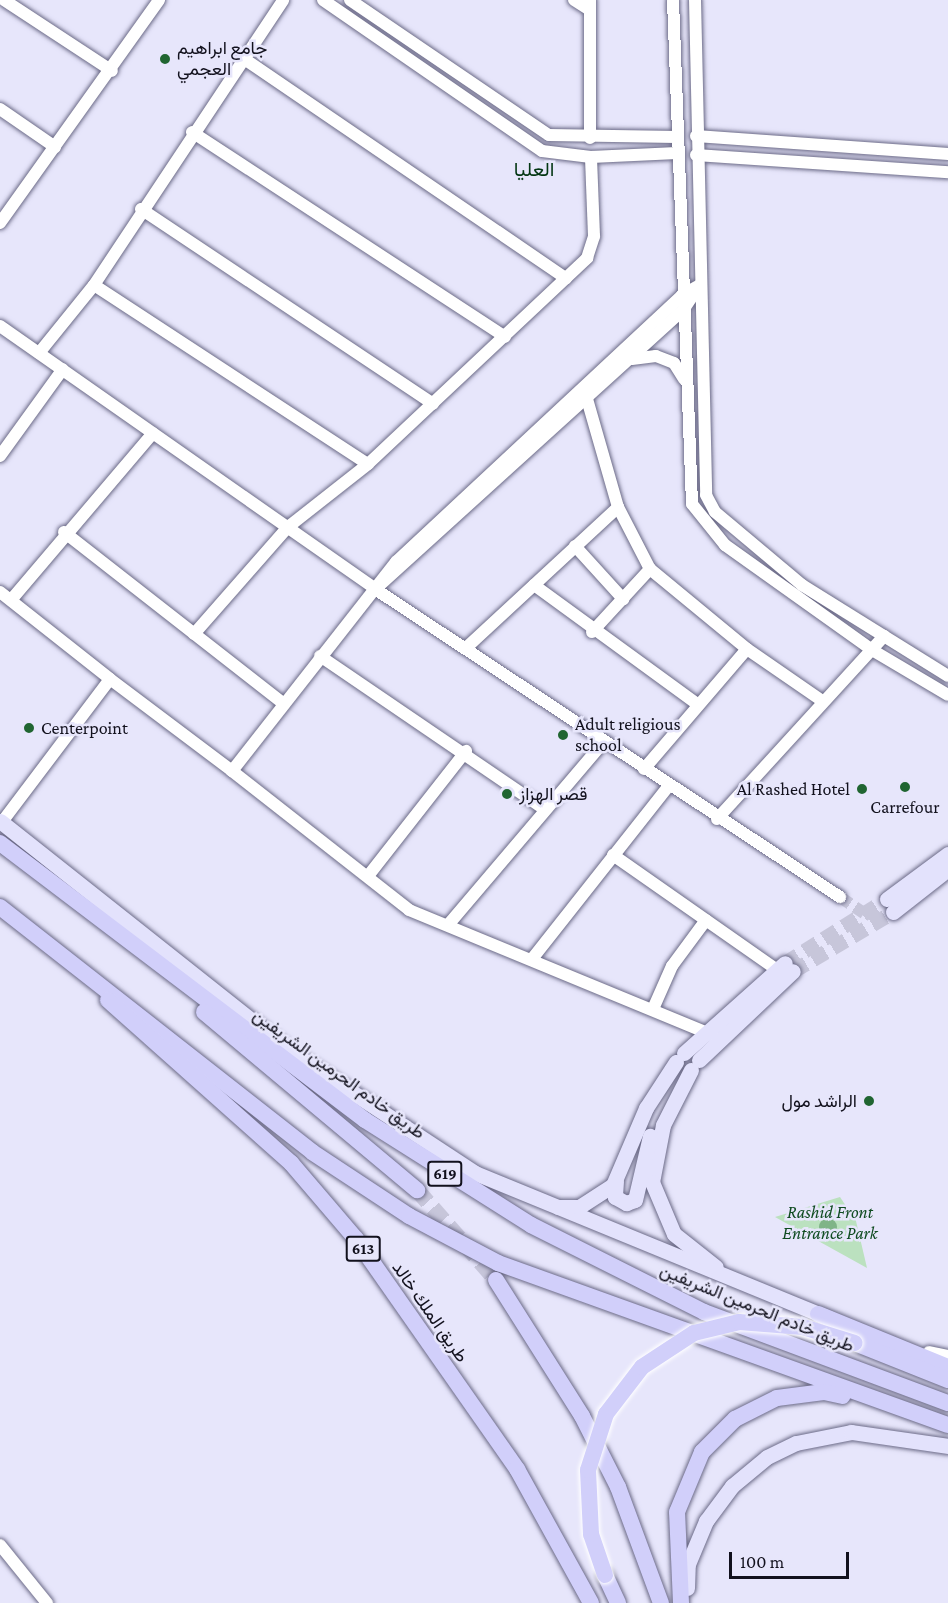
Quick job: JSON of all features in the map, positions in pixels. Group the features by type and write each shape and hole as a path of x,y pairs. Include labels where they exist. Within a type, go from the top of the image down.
{"highway":[{"name":"طريق خادم الحرمين الشريفين","path":"0,843 125,941 365,1120 531,1224 704,1312 948,1403"},
{"path":"0,907 61,956 149,1018 312,1152 410,1216 498,1263 948,1425"},
{"path":"125,941 417,1190"},
{"name":"طريق الملك خالد","path":"61,956 276,1149 356,1239 517,1469 591,1603"},
{"path":"496,1280 582,1416 618,1487 661,1603"},
{"path":"818,1314 948,1367"},
{"path":"618,1603 605,1575 591,1534 588,1470 606,1414 642,1367 694,1334 740,1322 792,1324 855,1343 948,1380"},
{"path":"684,1603 676,1546 683,1491 702,1452 735,1419 777,1398 824,1392 927,1417"}],"main road":[{"path":"1,822 294,1054 475,1173 546,1206 818,1314 948,1358"},
{"path":"948,854 890,906 948,869"},
{"path":"713,1035 651,1136 635,1200 626,1203 615,1197 616,1181 646,1108 680,1057 713,1035 785,968"},
{"path":"671,1106 652,1170 660,1209 684,1244 734,1279"},
{"path":"546,1206 579,1207 616,1181"},
{"path":"684,1603 688,1564 706,1521 732,1486 767,1457 796,1443 851,1432 948,1446"}],"street":[{"path":"4,0 112,71"},
{"path":"2,217 112,71 159,0"},
{"path":"39,353 94,285 192,132 283,0"},
{"path":"323,0 542,150 591,157 677,153"},
{"path":"350,0 549,135 590,138 677,137"},
{"path":"574,0 590,5 590,138"},
{"path":"673,0 689,481 700,519 725,545 872,650 948,695"},
{"path":"695,0 696,155 706,495 715,512 802,585 948,676"},
{"path":"243,58 566,278"},
{"path":"0,109 55,147"},
{"path":"192,132 505,337"},
{"path":"696,136 948,154"},
{"path":"696,155 948,172"},
{"path":"195,634 288,527 368,464 588,258 594,236 591,157"},
{"path":"141,209 433,404"},
{"path":"94,285 368,464"},
{"path":"232,771 283,703 396,562 682,295 700,285"},
{"path":"375,589 683,310 700,285"},
{"path":"0,326 375,589 467,647 668,787 840,897"},
{"path":"626,362 656,356 674,363 685,384"},
{"path":"0,456 63,369"},
{"path":"586,399 618,507 650,569 747,649 821,700"},
{"path":"11,600 64,532 153,433"},
{"path":"467,647 618,507"},
{"path":"64,532 283,703"},
{"path":"575,546 623,599"},
{"path":"592,632 650,569"},
{"path":"534,585 592,632 696,702"},
{"path":"0,592 409,910 713,1035"},
{"path":"717,819 821,700 884,636"},
{"path":"644,769 696,702 747,649"},
{"path":"320,656 466,751 543,808"},
{"path":"1,822 110,679"},
{"path":"448,925 543,808 604,742"},
{"path":"368,876 466,751"},
{"path":"532,959 668,787"},
{"path":"613,855 706,920 785,968"},
{"path":"653,1010 672,966 706,920"},
{"path":"0,1545 47,1603"}],"green space":[{"name":"Rashid Front Entrance Park","path":"840,1197 856,1221 867,1268 775,1217"}],"shaded area":[{"path":"828,1218 834,1221 837,1227 834,1233 828,1236 822,1233 819,1227 822,1221"}],"tunnel":[{"path":"840,897 864,913"},
{"path":"785,963 887,899"},
{"path":"793,971 893,912"},
{"path":"417,1190 496,1280"}],"place":[{"name":"جامع ابراهيم العجمي","path":"165,59"},
{"name":"Centerpoint","path":"29,728"},
{"name":"Adult religious school","path":"563,735"},
{"name":"Carrefour","path":"905,787"},
{"name":"Al Rashed Hotel","path":"862,789"},
{"name":"قصر الهزاز","path":"507,794"},
{"name":"الراشد مول","path":"869,1101"}],"district":[{"name":"العليا","path":"534,169"}]}
